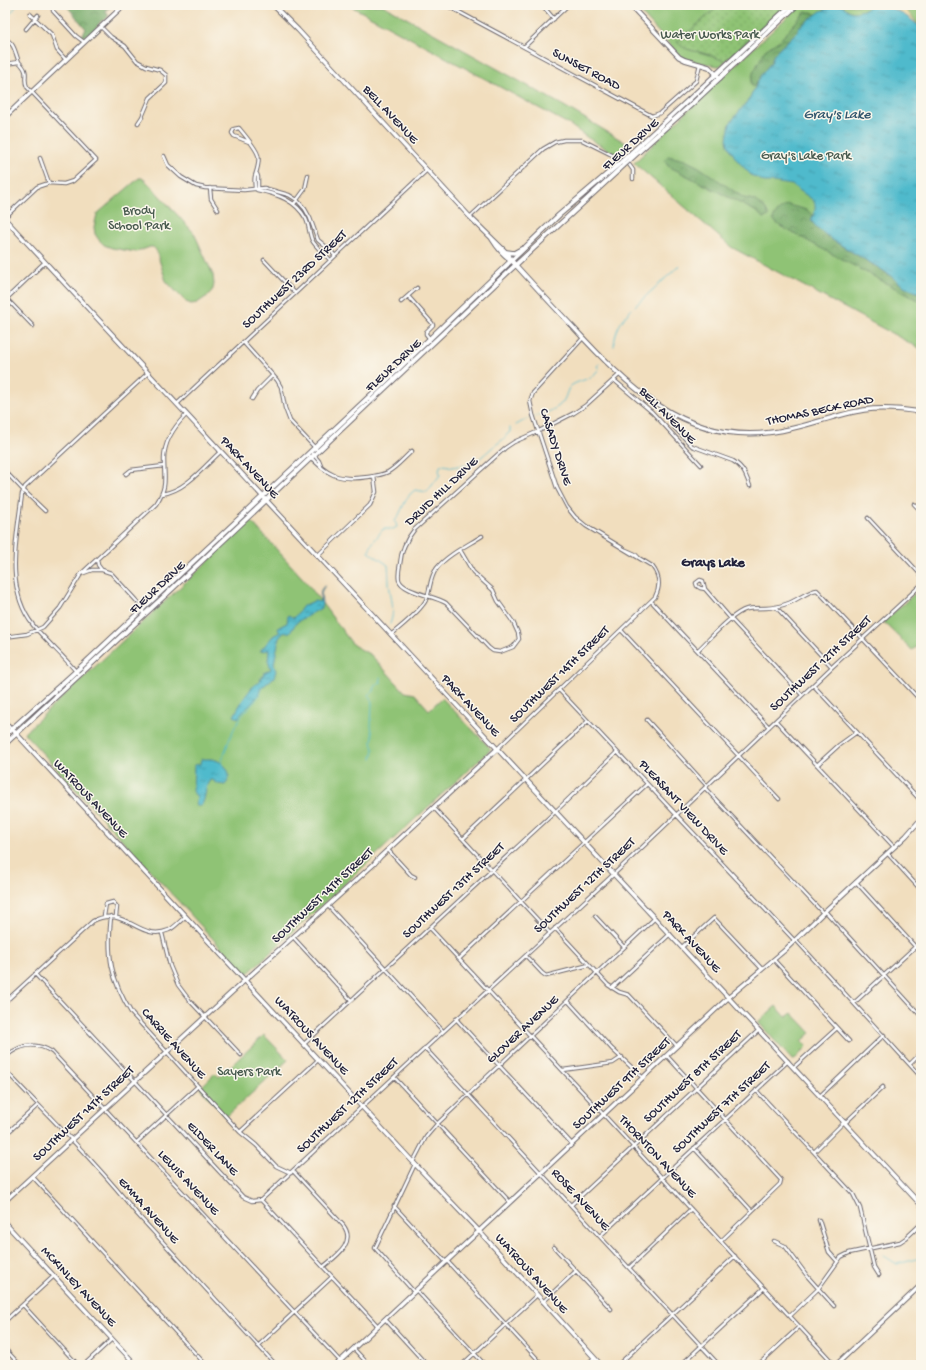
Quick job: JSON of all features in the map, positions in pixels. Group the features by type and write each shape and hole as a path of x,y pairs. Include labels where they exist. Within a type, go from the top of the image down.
{"main road":[{"name":"FLEUR DRIVE","path":"644,144 716,74 791,5"},
{"name":"FLEUR DRIVE","path":"5,744 144,608 264,499 432,341 516,265 621,165 720,78 797,5"},
{"name":"FLEUR DRIVE","path":"432,341 511,260 559,215 621,165"},
{"name":"FLEUR DRIVE","path":"5,735 143,616 264,499"}],"street":[{"path":"5,117 124,5"},
{"name":"BELL AVENUE","path":"273,5 301,33 470,217 507,252 511,260"},
{"name":"SUNSET ROAD","path":"446,5 652,116 660,113 696,81 700,64"},
{"path":"542,5 554,19"},
{"path":"524,47 568,5"},
{"path":"630,5 679,57 709,67 720,78"},
{"path":"54,6 53,11 76,36 84,42"},
{"path":"30,14 52,35 57,50 66,60"},
{"path":"26,29 38,15"},
{"path":"101,26 124,46 138,61 146,66 160,70 166,75 166,83 150,98 138,123"},
{"path":"5,39 13,46 19,62 25,69 27,75 26,84 31,92 96,160 73,181 64,184 48,183 38,187 5,218"},
{"path":"5,64 19,62"},
{"path":"249,142 234,136 232,133 234,129 240,128 258,154 257,174 255,176 257,190"},
{"path":"470,217 543,149 555,142 564,140 582,140 619,158 632,167 634,172 633,179"},
{"path":"164,156 168,165 184,180 196,186 257,190 277,195 294,204 305,218 316,245 330,260"},
{"path":"40,158 48,183"},
{"name":"SOUTHWEST 23RD STREET","path":"177,404 427,170"},
{"path":"294,204 305,189 308,176"},
{"path":"210,188 211,199 218,210"},
{"path":"257,190 264,188 289,195 297,200 308,213 318,240 335,256"},
{"name":"PARK AVENUE","path":"5,218 220,452 921,1205"},
{"path":"310,232 314,230"},
{"name":"BELL AVENUE","path":"492,239 497,247 516,265 619,375"},
{"path":"507,252 516,253 530,243"},
{"path":"264,260 295,293"},
{"path":"32,326 5,298 45,262"},
{"path":"401,302 417,288"},
{"path":"408,296 432,323 433,325 426,332 426,334 432,341"},
{"name":"CASADY DRIVE","path":"583,338 533,393 530,401 560,494 570,512 586,526 652,566 658,577 657,592 651,601"},
{"path":"243,342 273,375 281,387 285,408 290,421 316,450"},
{"path":"78,673 38,630 23,609 17,591 15,582 15,563 23,490 148,373"},
{"path":"252,399 257,391 273,375"},
{"path":"614,380 619,375"},
{"name":"THOMAS BECK ROAD","path":"619,375 656,404 675,416 697,425 723,431 756,434 788,429 864,410 888,408 921,412"},
{"name":"BELL AVENUE","path":"614,380 652,412 701,465"},
{"name":"DRUID HILL DRIVE","path":"460,550 474,572 493,590 498,601 513,622 519,639 516,645 500,652 493,651 446,603 440,599 405,588 399,581 398,576 400,555 407,539 418,526 501,451 514,442 574,413 586,405 614,380"},
{"path":"5,638 19,636 38,630 55,615 81,574 156,504 162,494 165,480 164,453 169,437 175,426 186,415"},
{"path":"675,416 672,420 672,425 692,446 738,464 745,473 750,486"},
{"path":"311,455 332,475 344,479 353,479 374,476 390,471 412,451"},
{"path":"162,494 181,488 220,452"},
{"path":"126,474 131,470 164,466"},
{"path":"5,472 45,511"},
{"path":"317,556 370,505 376,492 374,476"},
{"path":"914,504 921,511"},
{"path":"868,518 921,575"},
{"path":"391,635 422,606 428,595 430,580 435,570 443,561 482,536"},
{"path":"97,558 98,565 102,570"},
{"path":"81,574 92,570 102,570 108,572 144,608 143,616"},
{"name":"SOUTHWEST 12TH STREET","path":"261,1200 614,874 832,667 921,585"},
{"path":"705,589 802,696"},
{"path":"698,650 731,619 747,609 776,607 792,602 813,590 819,591 921,701"},
{"path":"651,601 770,727"},
{"name":"SOUTHWEST 14TH STREET","path":"5,1201 370,866 374,864 497,749 651,601"},
{"path":"776,607 832,667"},
{"path":"621,630 778,799"},
{"path":"813,685 921,801"},
{"name":"PLEASANT VIEW DRIVE","path":"559,690 921,1076"},
{"path":"647,720 706,787 921,1016"},
{"path":"776,721 894,846"},
{"name":"WATROUS AVENUE","path":"5,722 246,980 414,1163 479,1231 601,1365"},
{"path":"463,839 588,722"},
{"path":"817,765 839,745 857,732"},
{"name":"SOUTHWEST 13TH STREET","path":"304,1044 555,812 617,752"},
{"path":"459,959 647,784"},
{"path":"434,808 550,933"},
{"name":"SOUTHWEST 9TH STREET","path":"336,1365 729,997 774,960 920,822"},
{"path":"388,850 411,875 415,877"},
{"path":"887,853 921,890"},
{"path":"856,882 921,953"},
{"path":"104,916 106,904 113,902 117,907 116,916"},
{"path":"328,906 443,1031"},
{"path":"5,1002 93,921 104,916 116,916 143,930 162,932 175,927 186,916"},
{"name":"CARRIE AVENUE","path":"111,916 109,936 110,961 119,991 132,1014 240,1132 256,1145 274,1164 282,1170 292,1172 344,1225 348,1234 347,1243 340,1252 323,1267"},
{"path":"595,916 624,947"},
{"name":"GLOVER AVENUE","path":"415,1291 376,1250 375,1245 426,1137 437,1124 655,918"},
{"path":"682,947 714,919 762,969"},
{"name":"THORNTON AVENUE","path":"430,928 634,1146 835,1365"},
{"path":"555,928 596,973 612,988 629,995 677,1046"},
{"path":"162,932 168,960 176,980 184,993 241,1055"},
{"path":"612,988 670,934"},
{"path":"293,937 351,1000"},
{"path":"854,1003 915,946"},
{"path":"526,956 542,974 546,976 590,965"},
{"path":"774,960 849,1041"},
{"name":"ELDER LANE","path":"35,974 243,1197 252,1201 261,1200"},
{"path":"568,1001 643,1078"},
{"path":"456,1020 572,1144"},
{"path":"794,1067 837,1028"},
{"name":"SOUTHWEST 8TH STREET","path":"571,1205 759,1030"},
{"path":"820,1096 884,1035"},
{"name":"LEWIS AVENUE","path":"5,1057 17,1048 27,1045 34,1045 52,1052 106,1108 340,1362"},
{"name":"ROSE AVENUE","path":"425,1048 719,1365"},
{"path":"910,1064 921,1054"},
{"path":"667,1056 781,1179 782,1182 720,1241"},
{"path":"563,1070 613,1063 622,1057"},
{"path":"240,1132 318,1059"},
{"name":"SOUTHWEST 7TH STREET","path":"600,1236 788,1061"},
{"name":"EMMA AVENUE","path":"5,1070 71,1140 276,1365"},
{"path":"394,1077 510,1202"},
{"path":"137,1142 198,1086"},
{"path":"814,1152 883,1087"},
{"path":"756,1090 855,1198 860,1208 874,1267 879,1275"},
{"path":"5,1135 38,1105"},
{"path":"694,1148 752,1211"},
{"path":"32,1176 206,1365"},
{"path":"261,1200 378,1326"},
{"path":"394,1206 543,1365"},
{"path":"629,1268 691,1209"},
{"path":"819,1220 829,1252 837,1261"},
{"name":"MCKINLEY AVENUE","path":"5,1223 136,1365"},
{"path":"790,1316 818,1288 837,1261 845,1254 903,1240 921,1224"},
{"path":"774,1241 785,1246 808,1277 834,1306"},
{"path":"554,1247 611,1309"},
{"path":"618,1365 735,1256"},
{"path":"543,1302 576,1271"},
{"path":"5,1321 54,1276"},
{"path":"258,1346 332,1277"},
{"path":"835,1365 921,1286"},
{"path":"681,1365 764,1288"},
{"path":"415,1291 485,1365"},
{"path":"462,1365 537,1295"},
{"path":"23,1305 78,1365"},
{"path":"385,1319 427,1365"},
{"path":"758,1365 799,1327"},
{"path":"84,1365 112,1339"},
{"path":"5,1349 20,1365"},
{"path":"354,1349 369,1365"},
{"path":"586,1365 594,1358"},
{"path":"915,1365 921,1360"}],"green space":[{"path":"66,5 113,6 104,11 108,14 108,17 101,21 91,34 89,33 83,37 81,36 86,29"},
{"path":"349,5 383,5 564,106 631,146 620,157 588,138 570,125"},
{"name":"Water Works Park","path":"634,5 788,5 742,48 720,66 717,66 685,59 679,55"},
{"path":"720,5 786,5 724,61 684,48 677,42"},
{"name":"Gray's Lake Park","path":"800,5 921,5 921,349 731,247 634,163 717,82"},
{"path":"806,12 812,12 817,15 799,27 798,31 774,54 771,63 761,75 755,87 752,86 751,83 753,73 765,50 780,40"},
{"path":"668,156 685,160 699,167 744,198 754,200 766,209 769,216 764,218 755,211 668,166 664,160"},
{"name":"Brody School Park","path":"139,178 142,178 147,182 194,233 213,275 214,284 209,295 197,303 191,304 186,302 166,281 156,250 153,247 136,252 112,248 104,245 95,234 94,227 97,214"},
{"path":"788,205 811,213 813,216 811,220 812,222 828,237 884,271 904,286 921,294 921,302 780,226 773,220 774,217 783,207"},
{"path":"251,521 307,583 353,645 371,655 405,692 415,694 429,710 442,698 491,749 246,975 24,733"},
{"path":"921,588 921,644 912,650 883,622"},
{"path":"776,1006 786,1017 792,1013 811,1033 802,1041 807,1047 793,1061 758,1022"},
{"name":"Sayers Park","path":"264,1035 288,1060 226,1117 200,1088 215,1073 219,1077"}],"sand":[{"path":"879,5 900,6 907,11 921,28 900,12"}],"water":[{"name":"Gray's Lake","path":"837,5 854,12 866,9 869,5 884,6 905,15 921,28 921,294 904,286 884,271 834,241 817,228 811,220 815,210 813,200 792,185 764,182 751,175 736,159 728,145 727,139 730,123 750,98 761,75 771,63 774,54 798,31 799,27 821,11"},
{"path":"325,585 321,592 321,608 297,622 290,632 283,633 279,638 274,664 276,671 274,677 261,687 255,700 238,718 234,716 251,688 258,683 264,673 271,669 268,661 269,650 260,651 273,636 280,632 278,630 279,627 287,623 288,615 294,618 303,606 314,601 320,602 321,590"},
{"path":"201,759 212,759 220,762 227,769 229,777 225,785 218,784 213,780 210,780 203,803 201,806 197,806 195,805 197,797 193,792 194,765 200,764"}],"waterway":[{"path":"5,16 11,13 17,5"},
{"path":"635,306 679,266"},
{"path":"614,346 619,326 632,309"},
{"path":"516,425 558,407 563,402 570,387 596,373 599,369 597,366 599,364"},
{"path":"390,624 393,607 389,584 388,565 369,552 371,545 383,529 393,529 397,527 395,521 408,496 415,490 427,492 440,475 439,469 441,465 453,467 462,465 469,466 502,440 510,432 510,428"},
{"path":"372,759 374,749 371,726 372,704 371,698 368,695 373,691 374,686 381,683 380,677"},
{"path":"221,763 234,729 242,716 254,703 262,687"},
{"path":"884,1256 897,1264 921,1258"}],"district":[{"name":"Grays Lake","path":"713,563"}]}
